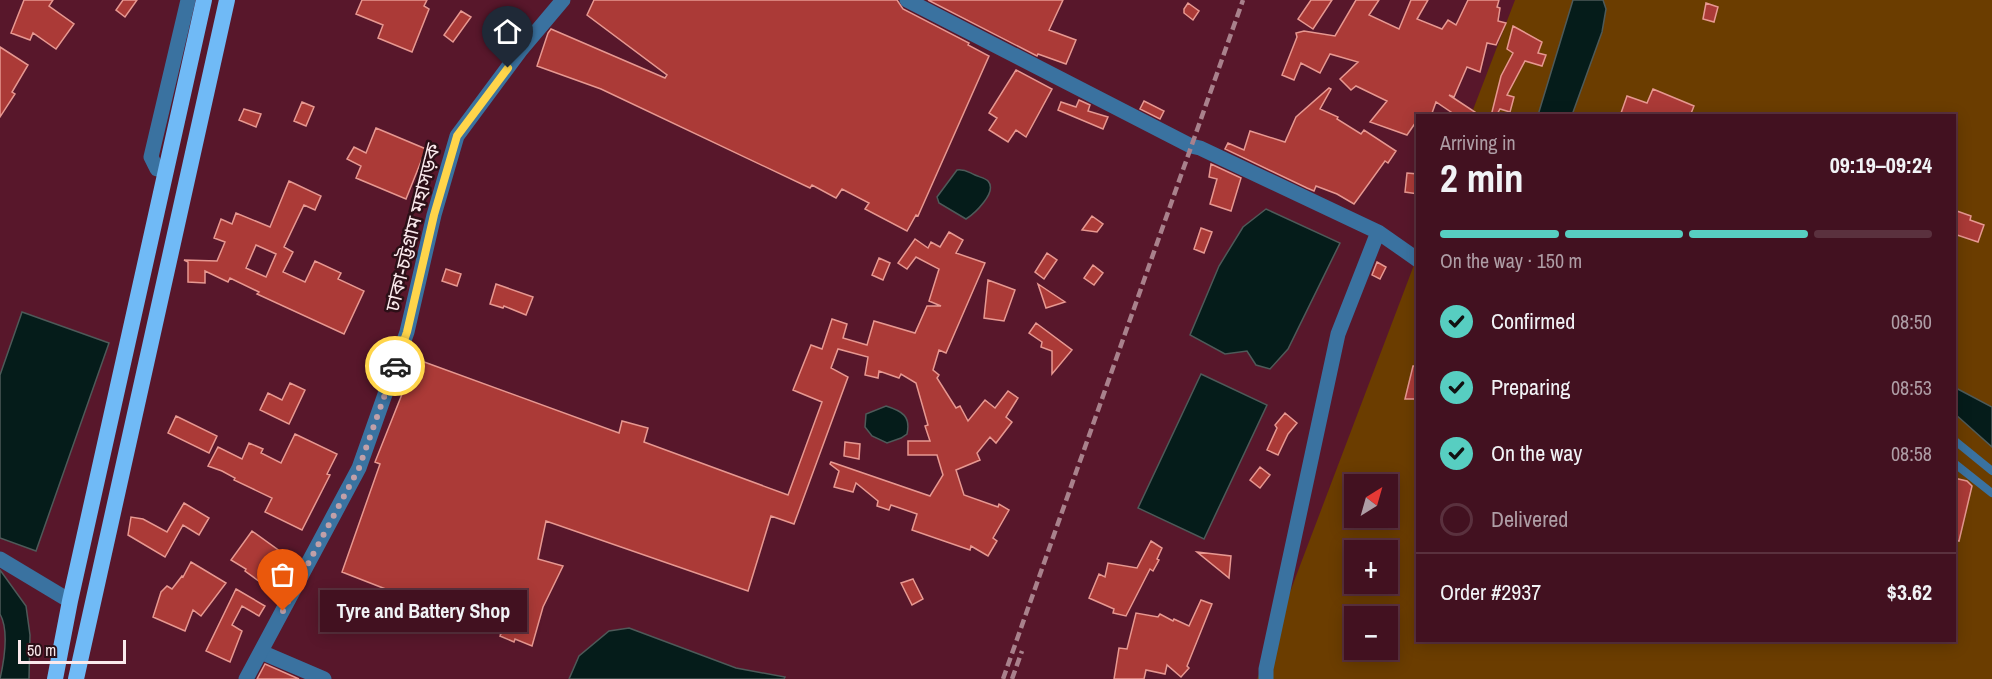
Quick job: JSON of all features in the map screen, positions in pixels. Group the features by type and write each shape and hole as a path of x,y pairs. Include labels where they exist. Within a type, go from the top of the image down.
{"highway":[{"path":"55,679 70,602 204,0"},
{"path":"75,679 227,0"}],"street":[{"path":"157,169 151,157 188,0"},
{"name":"ঢাকা-চট্টগ্রাম মহাসড়ক","path":"246,679 359,468 407,332 434,215 457,136 520,51 563,0"},
{"path":"907,0 1191,146 1200,148 1378,232 1416,259"},
{"path":"1266,679 1266,669 1338,334 1378,232"},
{"path":"0,559 70,602"},
{"path":"261,652 324,679"}],"lane":[{"path":"1956,442 1992,471"},
{"path":"1956,465 1992,492"}],"shaded area":[{"path":"1515,0 1992,0 1992,679 1257,679 1416,260 1416,642 1956,642 1956,114 1471,114"}],"water":[{"path":"1573,0 1603,0 1606,9 1602,32 1572,114 1538,114"},
{"path":"957,170 964,170 985,179 990,186 988,197 966,219 939,203 937,197"},
{"path":"1266,209 1340,243 1288,349 1270,369 1256,365 1247,351 1225,354 1190,335 1219,266 1243,227"},
{"path":"22,312 109,343 36,551 0,538 0,375"},
{"path":"1201,374 1267,405 1204,539 1138,508"},
{"path":"1956,388 1992,407 1992,447 1956,415"},
{"path":"886,406 904,415 908,423 907,434 887,443 872,436 865,427 866,414"},
{"path":"0,570 26,606 30,635 29,679 0,679 5,637 0,614"},
{"path":"629,628 736,668 785,677 784,679 569,679 579,656 609,631"}],"building":[{"path":"24,0 53,0 49,6 74,24 56,49 33,33 30,40 11,33"},
{"path":"123,0 137,0 125,17 116,10"},
{"path":"362,0 427,0 424,6 429,9 412,52 378,38 383,25 356,14"},
{"path":"594,0 897,0 903,9 969,43 968,45 989,56 918,216 916,215 907,231 865,209 869,203 842,189 836,198 812,185 810,188 601,89 537,66 551,29 665,78 667,75 587,15"},
{"path":"928,0 1063,0 1049,30 1076,40 1066,64 1038,54 1037,56"},
{"path":"1311,0 1332,0 1313,29 1298,19"},
{"path":"1356,0 1379,0 1369,15 1399,29 1411,0 1428,0 1417,19 1442,29 1448,20 1456,25 1468,0 1499,0 1498,21 1506,23 1496,45 1487,43 1480,72 1467,67 1454,97 1449,95 1478,114 1454,114 1436,102 1432,114 1416,114 1416,122 1407,135 1370,122 1387,101 1356,86 1351,90 1340,79 1358,62 1330,54 1320,73 1301,63 1294,80 1282,75 1297,37 1296,33 1304,31 1335,36"},
{"path":"1188,3 1199,11 1193,20 1184,13"},
{"path":"1706,3 1718,7 1714,22 1703,19"},
{"path":"461,11 471,17 453,42 444,35"},
{"path":"1513,26 1542,42 1538,53 1546,55 1542,66 1525,61 1507,95 1514,97 1510,112 1500,109 1497,114 1492,114 1501,76 1513,53 1507,49"},
{"path":"0,47 28,65 12,92 15,94 0,117"},
{"path":"1016,70 1052,89 1026,137 1016,130 1008,142 989,130 997,118 989,113"},
{"path":"1329,88 1331,89 1320,109 1338,117 1337,119 1361,134 1364,130 1396,151 1388,163 1385,161 1354,204 1316,186 1314,191 1225,149 1228,143 1244,150 1250,131 1285,142 1296,117"},
{"path":"1653,89 1694,106 1691,114 1621,114 1627,96 1647,103"},
{"path":"1079,100 1090,105 1088,111 1108,117 1103,129 1058,110 1061,102 1076,107"},
{"path":"1144,101 1164,111 1160,119 1140,109"},
{"path":"302,102 314,107 306,126 294,121"},
{"path":"244,109 261,114 256,127 239,120"},
{"path":"376,128 426,149 406,199 356,178 361,166 347,159 354,147 366,153"},
{"path":"1211,164 1241,178 1231,211 1210,204 1217,179 1209,177"},
{"path":"1407,173 1416,174 1416,194 1405,192"},
{"path":"289,181 321,196 315,210 304,205 284,247 293,252 283,272 305,282 315,261 341,273 338,279 364,291 344,334 257,294 259,292 230,278 228,282 205,271 205,283 188,282 188,262 184,260 217,261 225,242 214,238 221,219 232,224 236,213 270,227","holes":["256,245 276,254 266,277 246,268"]},
{"path":"1956,211 1971,216 1970,220 1984,225 1978,242 1956,235"},
{"path":"1092,216 1103,224 1097,232 1082,230"},
{"path":"1201,228 1212,232 1204,253 1194,249"},
{"path":"949,232 963,240 956,253 985,263 946,353 939,350 933,370 939,375 937,378 956,408 960,406 968,421 985,400 995,408 1008,391 1018,398 1006,417 1012,422 996,443 990,437 977,453 980,460 956,470 964,495 998,507 999,504 1009,510 993,538 997,541 988,556 971,546 970,550 912,530 917,514 891,505 889,510 877,506 878,501 856,483 853,492 834,487 839,471 830,464 831,462 930,496 943,475 937,455 908,455 908,441 930,441 925,426 928,425 916,383 901,374 899,378 879,371 878,378 865,375 868,357 838,349 831,368 848,377 794,524 771,516 748,591 546,521 538,559 563,566 543,607 532,646 515,639 514,642 500,636 501,634 342,572 380,464 375,462 416,359 619,433 622,421 648,428 644,442 788,495 822,402 793,390 811,345 822,349 832,319 847,324 843,338 867,345 874,321 915,333 927,306 941,306 929,301 939,269 916,257 907,269 898,263 915,239 928,248 931,242 940,247"},
{"path":"1047,253 1057,260 1044,279 1035,272"},
{"path":"879,258 890,263 883,280 872,275"},
{"path":"1377,262 1386,267 1380,279 1372,275"},
{"path":"1093,265 1103,273 1094,285 1084,278"},
{"path":"446,269 461,274 457,286 442,281"},
{"path":"988,280 1015,290 1004,321 984,318"},
{"path":"496,284 533,297 526,315 504,306 503,308 490,304"},
{"path":"1038,284 1065,302 1046,308"},
{"path":"1036,323 1072,350 1052,374 1052,351 1041,347 1042,342 1029,333"},
{"path":"1413,366 1416,366 1416,399 1405,399"},
{"path":"290,383 305,390 289,424 260,410 268,393 282,400"},
{"path":"1285,413 1297,423 1288,434 1278,455 1267,450 1277,428 1275,425"},
{"path":"176,416 217,436 209,453 168,433"},
{"path":"295,434 337,454 327,474 330,475 302,530 265,512 272,498 208,466 218,447 242,459 249,443 263,449 261,453 281,463"},
{"path":"845,442 860,444 859,459 844,456"},
{"path":"1260,467 1270,475 1260,488 1250,480"},
{"path":"1956,478 1967,481 1972,486 1959,541 1956,540"},
{"path":"184,503 209,518 199,535 183,525 165,557 128,535 131,517 143,519 167,532"},
{"path":"252,531 288,557 271,590 231,560"},
{"path":"1151,541 1162,548 1157,559 1159,560 1153,571 1150,569 1126,616 1113,613 1114,609 1089,598 1099,574 1105,577 1108,563 1137,568"},
{"path":"1197,552 1231,556 1229,578"},
{"path":"191,562 226,583 201,616 193,610 185,631 153,617 161,592 167,586 172,589 183,577"},
{"path":"913,579 923,599 912,605 901,583"},
{"path":"236,589 265,606 259,616 242,606 232,625 242,631 230,662 206,651"},
{"path":"1201,600 1212,604 1187,666 1189,668 1181,677 1167,665 1165,674 1146,670 1144,679 1114,679 1119,648 1127,649 1136,613 1158,617 1160,614 1189,626"},
{"path":"265,664 299,679 257,679"}],"railway":[{"path":"1003,679 1243,0"},
{"path":"1012,679 1022,651"}],"way so far":[{"path":"283,611 359,468 395,366"}],"place":[{"name":"Tyre and Battery Shop","path":"283,611"}],"route":[{"path":"395,366 407,332 434,215 457,136 508,68"}]}
